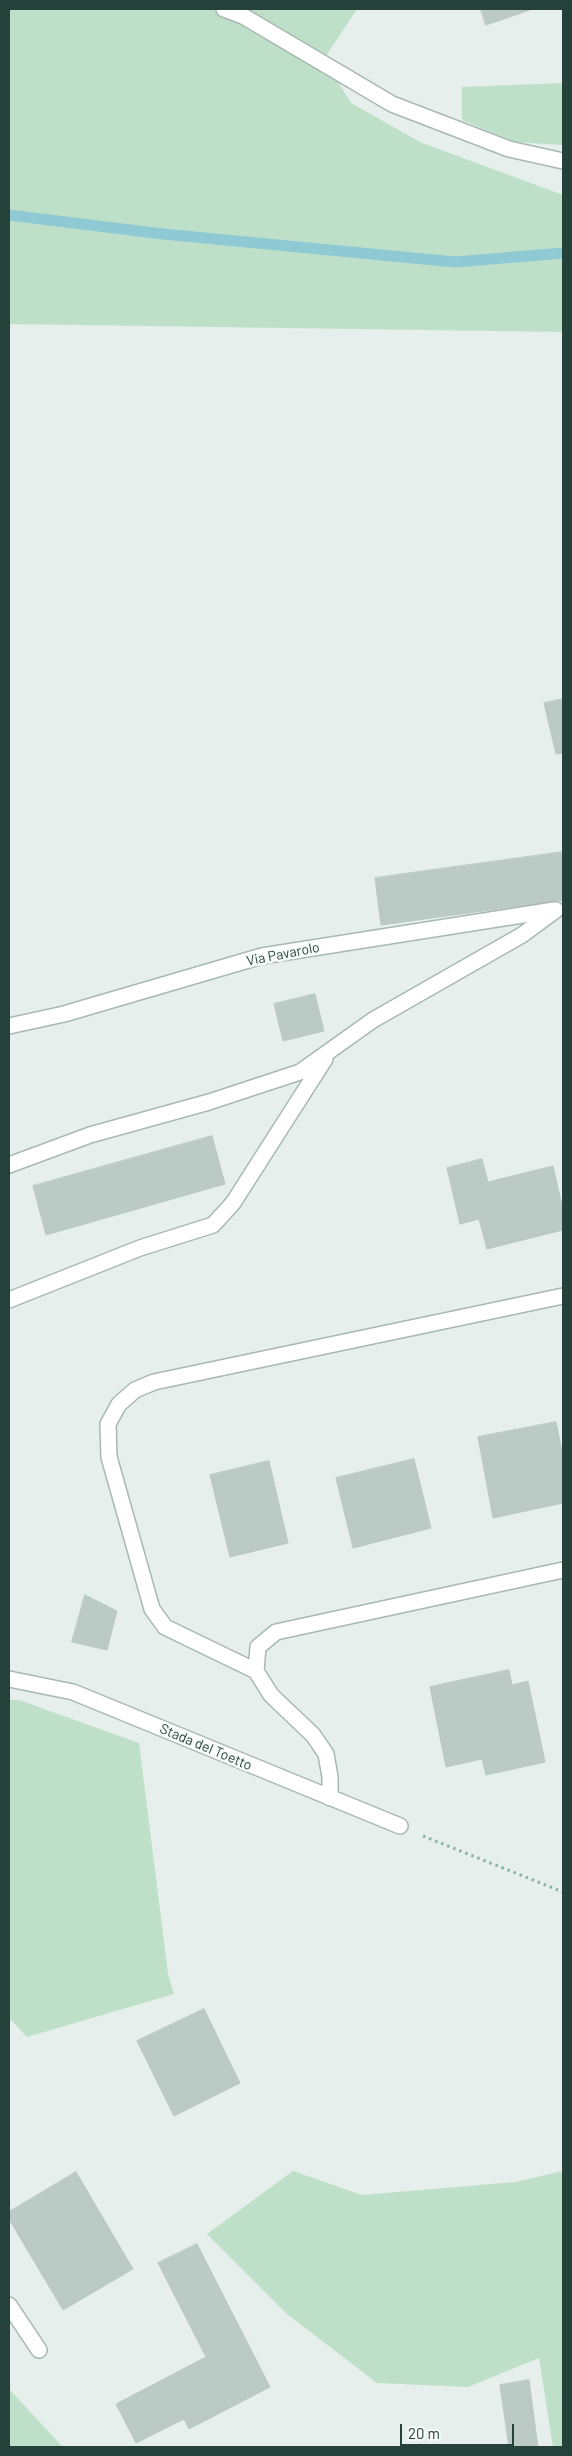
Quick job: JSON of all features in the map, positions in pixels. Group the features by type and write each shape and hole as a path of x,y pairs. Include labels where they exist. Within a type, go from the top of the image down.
{"street":[{"path":"224,9 243,16 392,104 509,149 563,161"},
{"path":"9,1165 90,1135 209,1102 300,1072 374,1020 522,935 560,909"},
{"name":"Via Pavarolo","path":"9,1026 64,1014 262,956 560,909"},
{"path":"9,1300 140,1248 213,1225 233,1203 331,1049"},
{"path":"330,1798 330,1777 326,1754 312,1735 271,1695 256,1671 165,1627 152,1609 109,1457 108,1424 120,1404 135,1390 154,1382 563,1296"},
{"path":"256,1671 258,1648 276,1632 563,1570"},
{"name":"Stada del Toetto","path":"9,1679 73,1692 400,1826"},
{"path":"9,2305 39,2350"}],"path":[{"path":"400,1826 563,1892"}],"green space":[{"path":"9,9 357,9 324,59 351,103 420,142 563,195 563,332 9,324"},
{"path":"563,83 563,145 515,142 462,120 462,87"},
{"path":"9,1700 19,1700 139,1743 168,1974 174,1994 27,2037 9,2018"},
{"path":"293,2171 362,2195 515,2182 563,2171 563,2447 553,2447 539,2358 468,2387 377,2383 287,2314 207,2234"},
{"path":"9,2389 63,2447 9,2447"}],"building":[{"path":"481,9 533,9 486,25"},
{"path":"563,699 563,753 556,754 544,703"},
{"path":"563,852 563,900 381,925 375,878"},
{"path":"315,994 324,1031 283,1041 274,1004"},
{"path":"212,1136 225,1184 46,1235 33,1186"},
{"path":"482,1159 488,1182 553,1166 563,1210 563,1230 487,1249 479,1219 460,1224 447,1168"},
{"path":"556,1422 563,1457 563,1503 493,1518 478,1437"},
{"path":"414,1459 431,1528 353,1548 336,1478"},
{"path":"269,1461 288,1543 230,1557 210,1475"},
{"path":"85,1595 117,1611 107,1650 72,1642"},
{"path":"509,1670 512,1685 528,1681 545,1762 486,1775 482,1759 446,1767 430,1687"},
{"path":"204,2009 240,2083 174,2116 137,2041"},
{"path":"76,2172 133,2269 63,2310 9,2219 9,2212"},
{"path":"197,2244 270,2387 189,2429 184,2419 136,2443 116,2404 206,2357 158,2263"},
{"path":"529,2380 538,2447 509,2447 500,2385"}],"waterway":[{"path":"9,215 163,234 455,262 563,253"}]}
